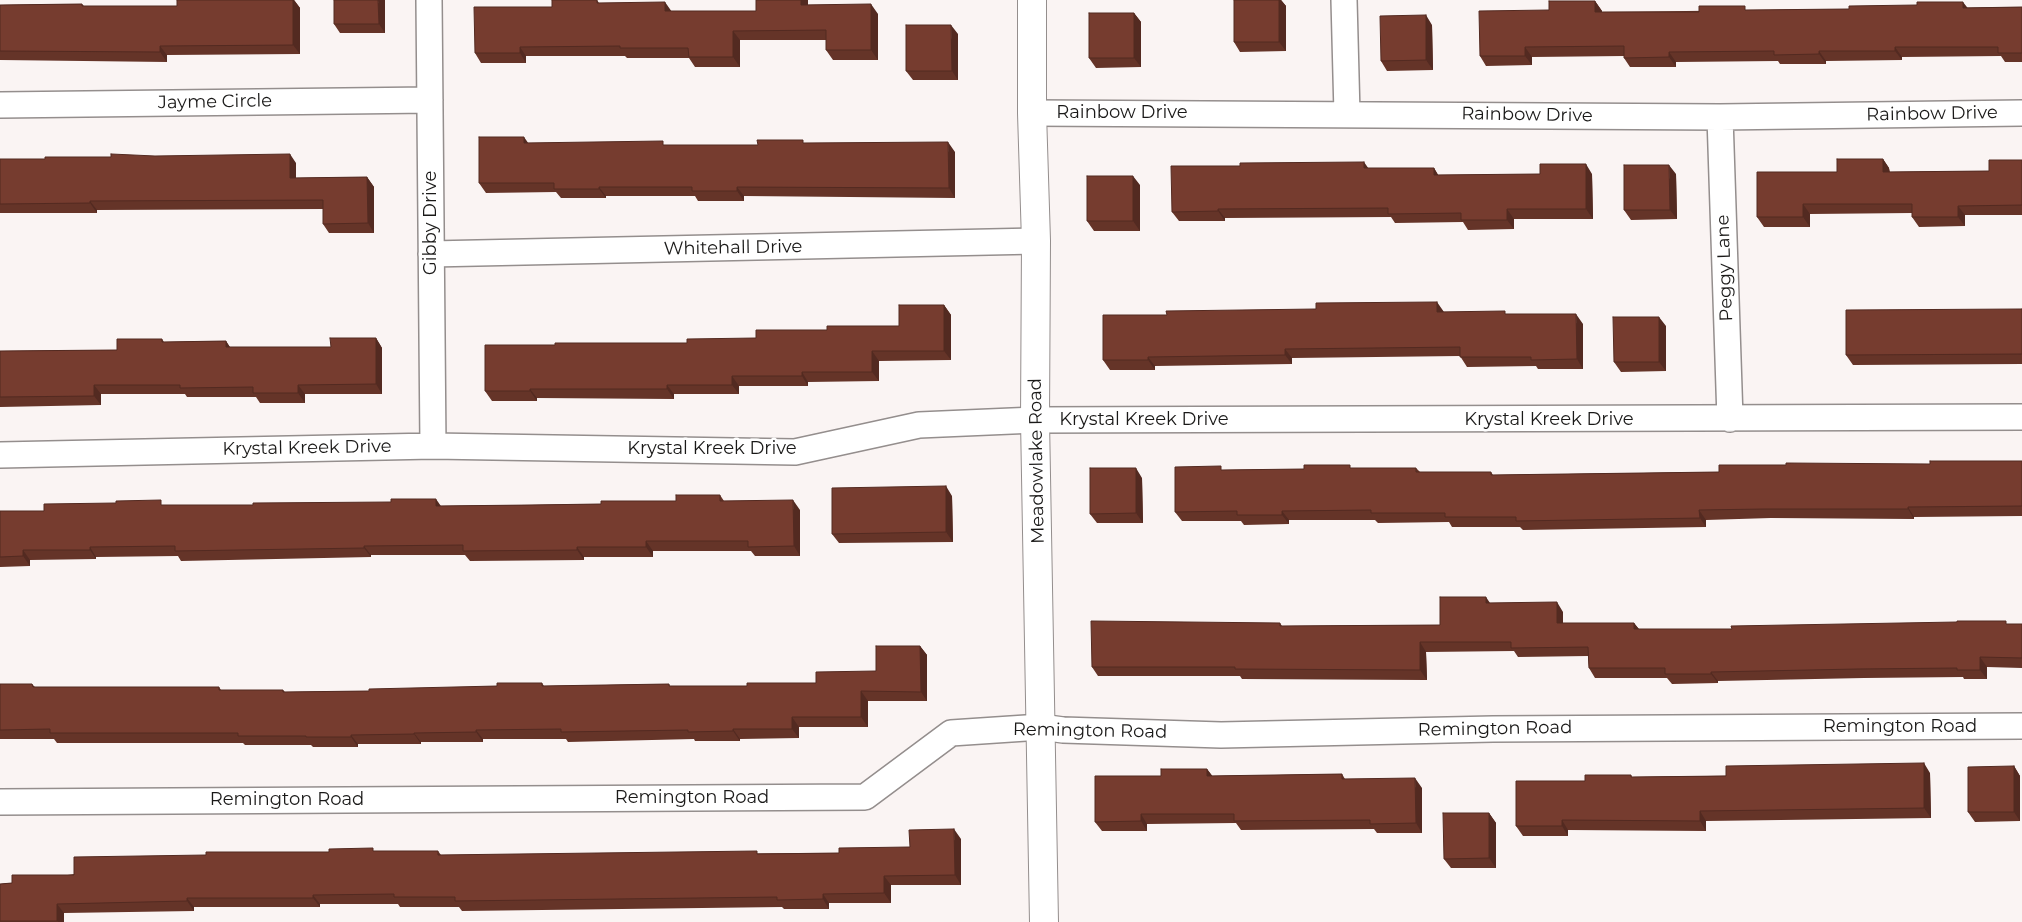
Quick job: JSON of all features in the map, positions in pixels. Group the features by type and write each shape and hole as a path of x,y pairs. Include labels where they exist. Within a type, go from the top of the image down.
{"street":[{"name":"Gibby Drive","path":"429,0 433,446"},
{"name":"Meadowlake Road","path":"1032,0 1032,112 1036,241 1035,420 1044,922"},
{"path":"1344,0 1347,114"},
{"name":"Jayme Circle","path":"0,105 430,100"},
{"name":"Rainbow Drive","path":"1032,112 1720,117 2022,113"},
{"name":"Peggy Lane","path":"1720,117 1730,419"},
{"name":"Whitehall Drive","path":"431,254 1036,241"},
{"name":"Krystal Kreek Drive","path":"0,455 433,446 795,452 919,425 1035,420 2022,417"},
{"name":"Remington Road","path":"0,802 865,797 951,733 1041,727 1063,730 1221,735 1493,729 2022,726"}],"building":[{"path":"177,0 293,0 293,45 160,46 160,52 0,51 0,5 177,6"},
{"path":"334,0 378,0 379,24 334,24"},
{"path":"552,0 597,0 597,3 665,2 665,11 756,11 756,0 801,0 801,5 871,4 871,50 826,50 826,30 733,31 733,57 689,57 688,48 620,48 620,46 520,47 520,53 475,53 474,7 552,7"},
{"path":"1234,0 1279,0 1279,42 1234,42"},
{"path":"1549,1 1595,1 1595,12 1699,12 1699,6 1745,6 1745,10 1849,9 1849,6 1917,5 1917,2 1963,2 1963,8 2022,7 2022,53 1998,53 1998,47 1895,47 1895,51 1819,51 1819,54 1774,55 1774,51 1669,52 1669,57 1624,58 1624,46 1525,47 1525,56 1480,56 1479,11 1549,10"},
{"path":"1089,13 1134,13 1134,58 1089,58"},
{"path":"1426,15 1426,60 1381,61 1380,16"},
{"path":"906,25 951,25 952,71 906,71"},
{"path":"479,137 524,137 524,143 663,141 663,145 758,145 757,140 803,140 803,143 948,142 949,188 737,187 737,191 692,191 692,187 554,189 554,183 479,183"},
{"path":"111,154 155,156 290,154 290,178 367,177 368,223 323,224 323,200 90,201 90,203 0,204 0,159 111,157"},
{"path":"1837,159 1883,159 1883,172 1989,171 1989,160 2022,160 2022,205 1958,206 1958,217 1912,217 1912,204 1803,204 1803,217 1757,217 1757,172 1837,172"},
{"path":"1364,162 1364,168 1434,168 1434,175 1540,174 1540,164 1586,164 1586,209 1507,209 1507,220 1461,220 1461,213 1388,214 1388,208 1218,209 1218,211 1172,212 1171,166 1240,166 1240,163"},
{"path":"1624,165 1669,165 1670,210 1624,210"},
{"path":"1087,176 1133,176 1133,221 1087,221"},
{"path":"1437,302 1437,312 1505,311 1505,314 1576,314 1577,359 1531,360 1531,357 1460,357 1460,347 1285,349 1285,355 1148,357 1148,360 1103,360 1103,315 1167,315 1166,311 1316,309 1316,303"},
{"path":"899,305 944,305 944,351 872,351 872,372 802,372 802,376 732,376 732,385 667,385 667,389 530,389 530,391 485,391 485,345 687,343 687,339 756,338 756,330 827,330 827,326 899,326"},
{"path":"2022,309 2022,354 1846,355 1846,310"},
{"path":"1613,317 1659,317 1659,362 1614,362"},
{"path":"330,338 376,338 376,384 298,385 298,393 253,393 253,387 180,388 180,385 94,385 94,396 0,397 0,351 117,350 117,339 162,339 162,342 226,341 226,347 331,347"},
{"path":"1930,461 2022,461 2022,506 1908,507 1908,509 1699,510 1700,518 1516,521 1516,517 1445,517 1445,513 1371,513 1371,510 1282,511 1282,515 1237,515 1237,511 1175,512 1175,467 1221,466 1221,470 1304,469 1304,465 1350,465 1350,468 1416,468 1416,472 1491,472 1491,475 1719,472 1719,465 1786,465 1786,463 1930,464"},
{"path":"1090,468 1136,468 1136,513 1090,514"},
{"path":"946,486 946,532 832,534 832,488"},
{"path":"676,495 720,495 720,501 793,500 794,546 748,547 748,541 646,541 646,547 577,547 577,550 463,551 463,545 175,551 175,546 90,547 90,550 23,550 23,556 0,557 0,511 44,511 44,504 161,500 161,505 253,505 253,503 391,502 391,499 436,499 436,506 532,505 601,504 601,501 676,501"},
{"path":"1440,597 1486,597 1486,603 1557,602 1557,623 1634,623 1634,629 1732,629 1731,626 2006,621 2006,624 2022,624 2022,658 1980,657 1980,670 1957,670 1957,668 1857,669 1665,674 1665,668 1589,668 1588,647 1511,648 1511,642 1420,642 1420,670 1092,667 1091,621 1280,623 1280,626 1440,625"},
{"path":"876,646 920,646 921,692 861,691 861,717 792,717 792,729 733,729 733,731 688,732 688,730 561,732 561,729 476,730 476,732 351,735 351,737 238,736 238,733 50,733 50,729 0,730 0,684 32,684 33,687 219,687 219,690 283,690 283,692 497,686 497,683 542,683 542,686 669,684 669,686 747,686 747,683 816,683 816,672 876,671"},
{"path":"1924,763 1924,808 1700,811 1700,821 1562,820 1562,826 1516,826 1516,781 1585,781 1585,775 1631,775 1631,777 1726,776 1726,766"},
{"path":"2014,766 2014,812 1968,812 1968,767"},
{"path":"1161,769 1207,769 1207,776 1342,774 1342,779 1415,778 1416,823 1370,824 1370,820 1234,821 1234,814 1141,814 1141,821 1095,822 1095,776 1161,776"},
{"path":"1443,813 1489,813 1489,858 1444,859"},
{"path":"954,829 955,875 884,876 884,893 823,894 823,899 777,900 777,897 455,901 455,897 394,897 394,894 313,895 313,898 187,898 187,901 57,904 57,921 0,921 0,884 12,883 12,875 74,875 74,857 206,855 206,852 329,852 329,849 373,848 373,851 438,851 438,855 757,851 757,854 839,853 839,848 910,847 909,830"}]}
